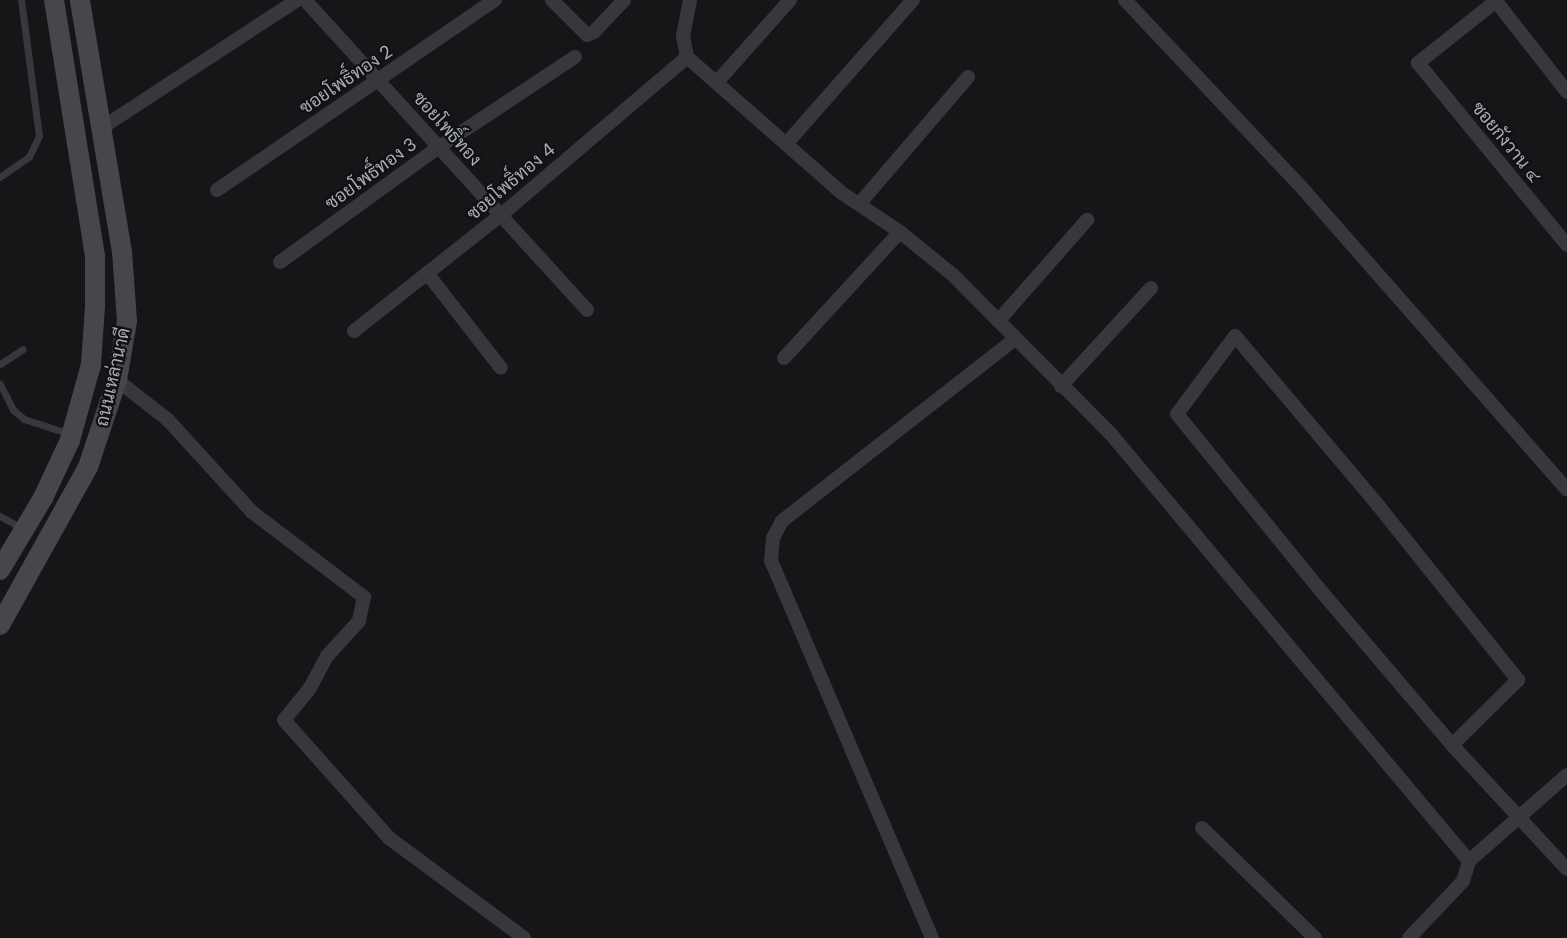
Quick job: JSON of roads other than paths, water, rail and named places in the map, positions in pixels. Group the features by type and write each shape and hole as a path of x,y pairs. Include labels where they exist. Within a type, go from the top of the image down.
{"main road":[{"name":"ถนนเหล่านาดี","path":"0,570 43,498 72,434 91,365 95,256 54,0"},
{"name":"ถนนเหล่านาดี","path":"0,625 88,467 117,380 127,321 126,290 80,0"}],"street":[{"path":"100,129 297,0"},
{"name":"ซอยโพธิ์ทอง","path":"305,0 587,310"},
{"name":"ซอยโพธิ์ทอง 2","path":"217,190 495,0"},
{"path":"552,0 587,35 594,32 624,0"},
{"path":"690,0 683,36 687,57 842,193 900,232 953,275 1110,433 1469,861"},
{"path":"717,82 790,0"},
{"path":"786,144 913,0"},
{"path":"1125,0 1303,189 1567,490"},
{"name":"ซอยกังวาน ๔","path":"1567,92 1496,1 1418,63 1567,245"},
{"name":"ซอยโพธิ์ทอง 3","path":"280,261 439,147 575,57"},
{"name":"ซอยโพธิ์ทอง 4","path":"354,331 501,216 687,57"},
{"path":"860,203 968,77"},
{"path":"998,321 1087,220"},
{"path":"784,358 900,232"},
{"path":"427,273 501,368"},
{"path":"1061,386 1151,288"},
{"path":"1452,745 1518,680 1378,505 1235,336 1177,414 1321,591 1452,745 1567,869"},
{"path":"932,938 771,561 773,538 782,521 1015,339"},
{"path":"117,380 168,420 252,512 364,597 359,621 327,656 310,688 284,720 389,838 524,938"},
{"path":"1409,938 1463,881 1469,861 1521,818 1567,775"},
{"path":"1202,828 1315,938"}],"lane":[{"path":"0,177 30,157 39,136 21,0"},
{"path":"0,364 23,349"},
{"path":"0,384 13,410 24,419 72,434"},
{"path":"0,516 24,529"}]}
